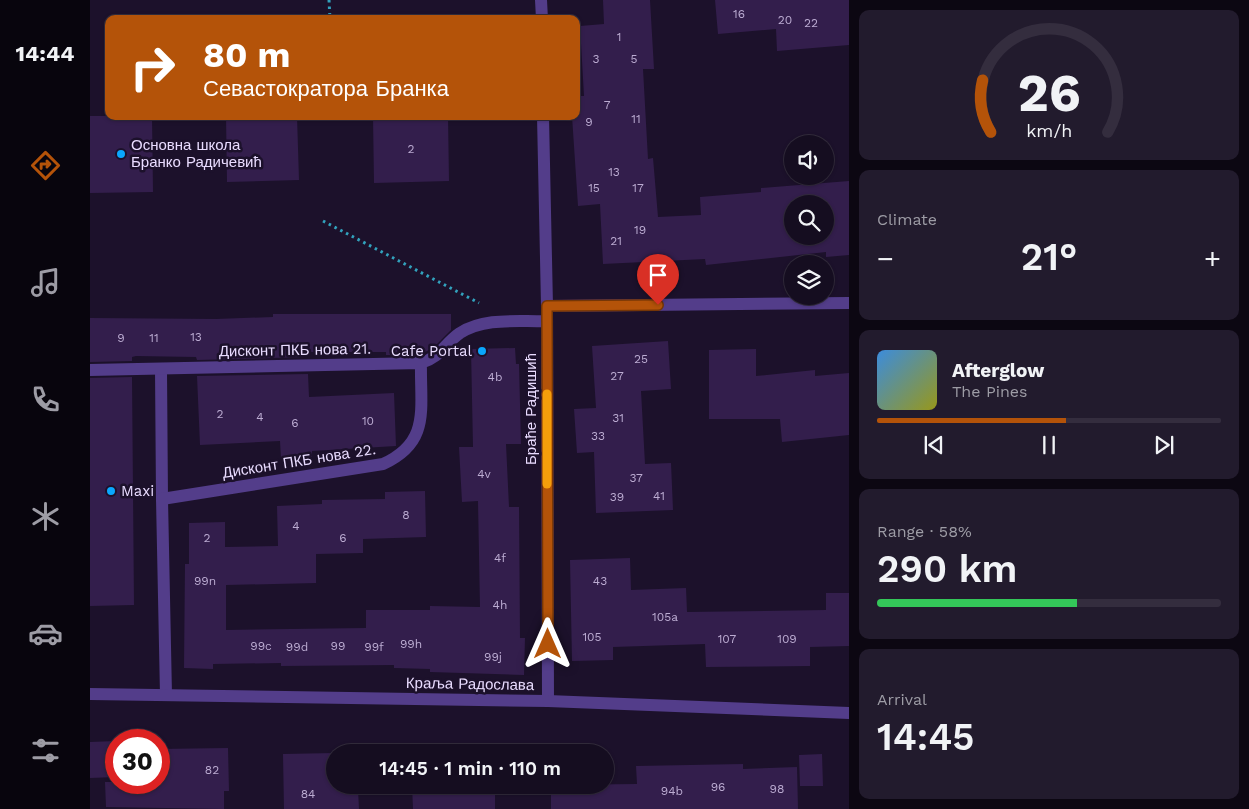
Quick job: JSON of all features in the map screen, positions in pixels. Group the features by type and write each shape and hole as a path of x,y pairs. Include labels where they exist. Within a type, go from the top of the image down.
{"street":[{"path":"541,0 542,15"},
{"name":"Браће Радишић","path":"544,120 547,306 548,701"},
{"path":"547,306 849,303"},
{"name":"Дисконт ПКБ нова 21.","path":"90,370 161,370 421,363 435,358 459,334 479,324 547,321"},
{"name":"Дисконт ПКБ нова 22.","path":"162,500 374,466 400,456 413,442 420,426 421,363"},
{"path":"161,370 166,695"},
{"name":"Краља Радослава","path":"90,694 548,701 849,713"}],"path":[{"path":"329,0 330,15"},
{"path":"323,221 480,303"}],"building":[{"path":"603,0 650,0 654,69 643,69 648,159 653,158 658,217 701,215 700,197 761,192 761,188 834,185 834,182 849,181 849,255 834,256 826,255 826,252 784,255 784,257 706,265 705,259 603,264 600,204 578,206 572,120 580,120 580,96 584,96 580,26 604,24"},
{"path":"715,0 849,0 849,45 777,51 776,29 718,34"},
{"name":"Основна школа Бранко Радичевић","path":"90,116 105,116 105,120 152,120 153,192 90,193"},
{"name":"Основна школа Бранко Радичевић","path":"226,120 297,120 299,180 227,182"},
{"path":"373,120 448,120 449,181 374,183"},
{"path":"273,314 451,314 451,330 433,348 419,355 386,355 386,352 307,352 307,357 197,360 196,357 136,356 132,357 132,361 90,362 90,318 216,319 273,317"},
{"path":"668,341 671,389 641,391 645,464 671,463 673,510 596,513 594,452 577,453 574,409 596,408 592,346"},
{"path":"515,348 516,364 519,364 521,444 506,444 509,507 519,507 520,638 525,638 524,675 430,672 430,669 394,668 394,665 281,666 281,663 213,664 213,669 184,668 185,564 189,564 189,523 225,522 225,547 278,546 277,506 322,504 322,500 385,499 385,492 425,491 426,537 363,539 363,553 316,554 316,583 226,585 226,630 366,628 366,610 430,610 430,606 480,607 478,501 462,502 459,447 473,447 471,349"},
{"path":"756,349 756,376 815,370 815,376 849,373 849,435 782,442 780,419 709,419 709,350"},
{"path":"308,374 309,397 394,393 396,446 312,451 312,457 281,459 280,441 200,445 197,376"},
{"name":"Maxi","path":"132,377 134,605 90,606 90,378"},
{"path":"630,558 631,590 686,588 687,612 826,610 826,593 849,593 849,646 810,647 810,666 706,667 705,644 613,647 613,660 572,661 570,560"},
{"path":"105,741 105,777 90,778 90,742"},
{"path":"228,748 229,791 224,791 224,809 106,807 105,794 170,794 170,749"},
{"path":"326,753 326,794 358,794 359,809 284,809 283,754"},
{"path":"822,754 823,786 800,786 799,755"},
{"path":"743,764 743,769 797,767 798,809 551,809 551,794 614,794 614,784 637,784 636,766"},
{"path":"412,794 495,794 495,809 413,809"}],"slow traffic":[{"path":"547,394 547,484"}],"place":[{"name":"Основна школа Бранко Радичевић","path":"121,154"},
{"name":"Cafe Portal","path":"482,351"},
{"name":"Maxi","path":"111,491"}],"route":[{"path":"548,644 547,306 658,305"}]}
